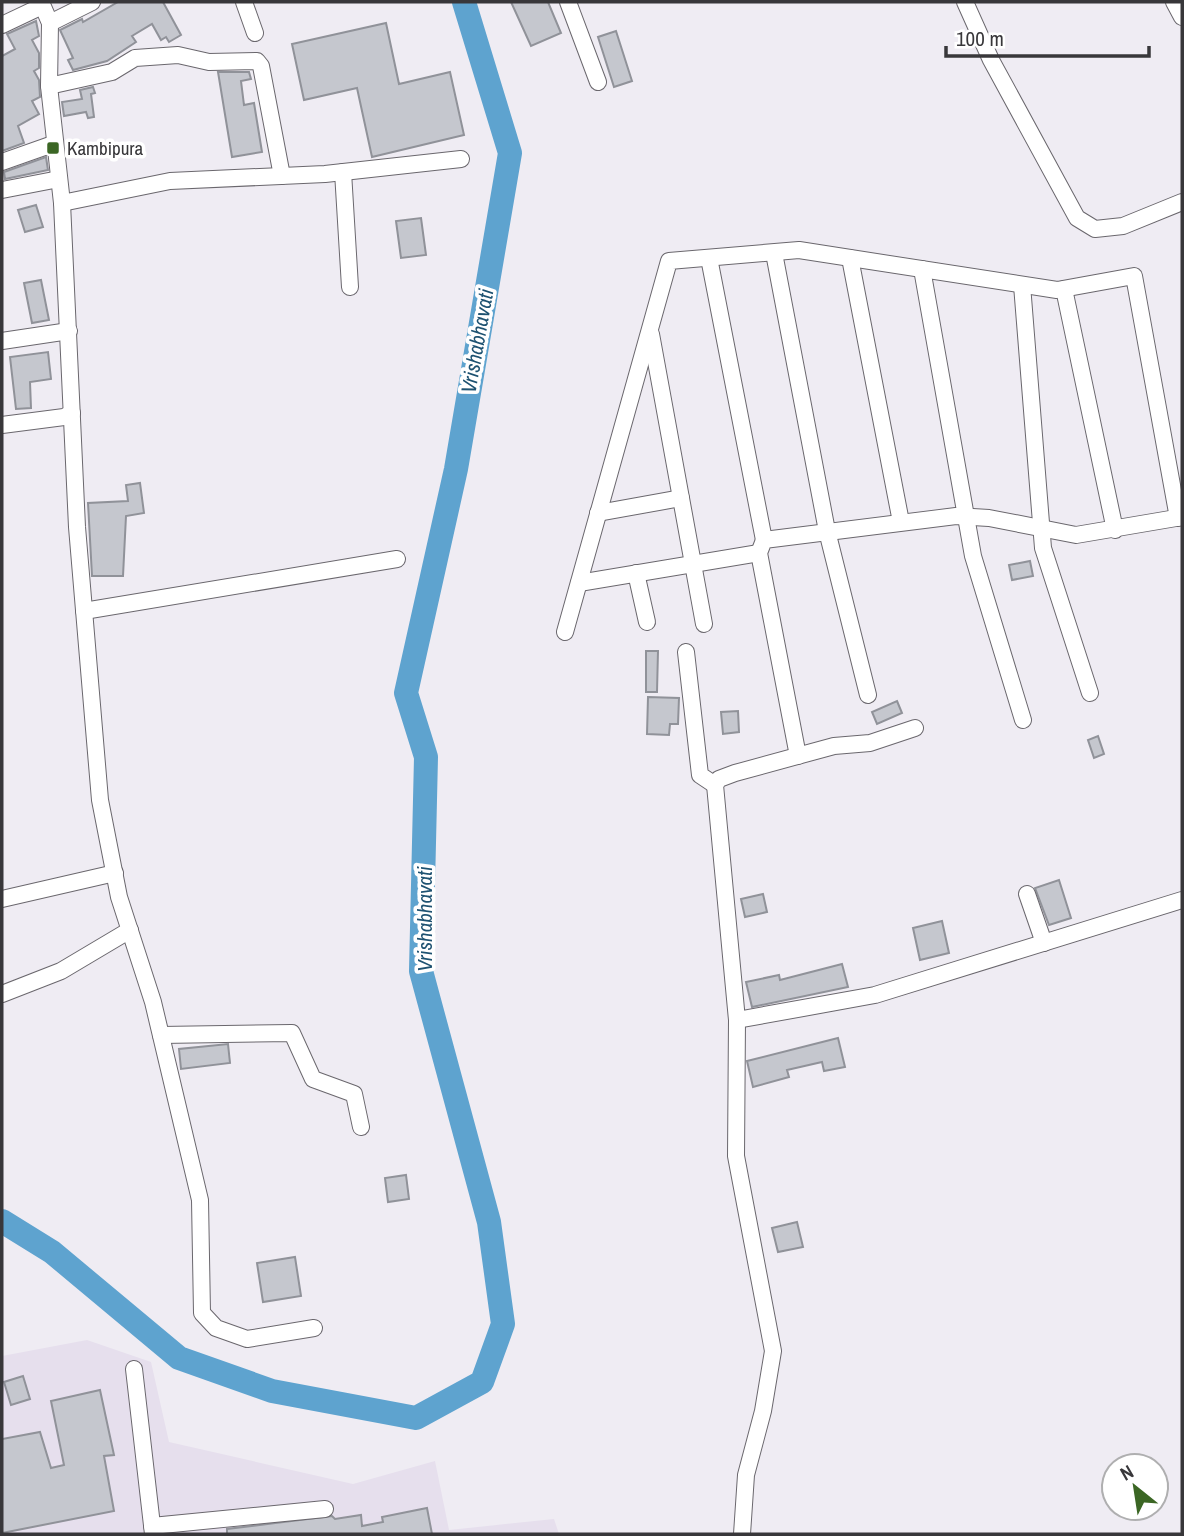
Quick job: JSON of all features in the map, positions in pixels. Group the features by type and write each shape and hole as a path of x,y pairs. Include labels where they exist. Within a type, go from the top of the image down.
{"street":[{"path":"50,23 92,2"},
{"path":"244,2 255,33"},
{"path":"568,2 598,82"},
{"path":"965,2 990,60 1077,218 1096,229 1123,226 1182,202"},
{"path":"1174,2 1182,17"},
{"path":"2,25 41,4 50,23 49,86 53,144 62,203 84,611 100,800 115,873 160,1035 200,1200 204,1317 219,1329 247,1339 314,1328"},
{"path":"49,86 112,72 135,58 178,55 209,62 257,61 261,66 282,176"},
{"path":"2,162 53,144"},
{"path":"62,203 170,181 343,172 461,159"},
{"path":"343,172 350,287"},
{"path":"2,190 59,179"},
{"path":"565,632 669,261 799,250 1022,285 1064,289 1134,276 1180,518 1076,535 967,516 901,522 827,531 693,564 579,583"},
{"path":"774,253 827,531 867,695"},
{"path":"709,258 798,756"},
{"path":"850,258 901,522"},
{"path":"922,269 973,556 1023,720"},
{"path":"1022,285 1043,548 1090,693"},
{"path":"1064,289 1115,530"},
{"path":"650,328 705,624"},
{"path":"2,341 69,331"},
{"path":"2,425 64,417 72,413"},
{"path":"598,513 681,498"},
{"path":"84,611 397,559"},
{"path":"636,573 647,622"},
{"path":"686,652 700,775 715,785"},
{"path":"742,1534 746,1475 763,1411 773,1357 736,1156 737,1020 715,785 719,779 735,773 834,746 870,743 915,728"},
{"path":"2,899 115,873"},
{"path":"1027,894 1044,943"},
{"path":"737,1020 875,995 1182,900"},
{"path":"2,994 61,971 131,930"},
{"path":"160,1035 292,1033 313,1079 354,1094 361,1127"},
{"path":"134,1368 153,1530 325,1509"}],"shaded area":[{"path":"87,1340 151,1362 169,1442 353,1484 435,1461 449,1530 554,1519 559,1534 2,1534 2,1356"}],"building":[{"path":"118,2 163,2 181,35 169,42 166,37 161,40 152,24 132,36 136,42 107,61 73,70 68,60 73,58 60,30 82,19 83,22"},
{"path":"511,2 548,2 561,33 531,46"},
{"path":"36,21 39,36 32,40 39,53 39,68 34,71 39,80 40,97 32,101 39,114 18,126 24,143 2,151 2,56 15,49 7,34"},
{"path":"386,23 399,84 450,72 464,135 372,157 357,88 304,100 292,44"},
{"path":"616,31 632,81 614,87 598,37"},
{"path":"218,72 249,72 251,79 241,81 244,105 254,103 262,152 232,157"},
{"path":"93,87 95,93 91,94 94,117 88,118 86,112 64,116 62,102 82,99 80,90"},
{"path":"46,157 48,170 5,179 4,172"},
{"path":"36,205 43,227 25,232 18,210"},
{"path":"421,218 426,255 401,258 396,221"},
{"path":"41,280 49,320 32,323 24,283"},
{"path":"48,352 51,379 30,382 31,408 16,409 10,357"},
{"path":"140,483 144,513 126,516 123,576 92,576 88,503 128,501 126,485"},
{"path":"1030,561 1033,576 1012,580 1009,565"},
{"path":"646,651 658,651 657,692 646,692"},
{"path":"648,697 679,698 678,724 670,724 669,735 647,734"},
{"path":"897,701 902,713 877,724 872,712"},
{"path":"738,711 739,732 723,734 721,712"},
{"path":"1098,736 1104,754 1094,758 1088,740"},
{"path":"1059,880 1071,918 1049,925 1035,888"},
{"path":"763,894 767,912 745,917 741,899"},
{"path":"942,921 949,953 920,960 913,928"},
{"path":"842,964 848,987 752,1007 746,982 779,975 780,980"},
{"path":"838,1038 845,1067 824,1071 822,1062 787,1070 789,1077 753,1087 747,1061"},
{"path":"228,1044 230,1063 181,1069 179,1049"},
{"path":"406,1175 409,1199 388,1202 385,1178"},
{"path":"797,1222 803,1247 778,1252 772,1228"},
{"path":"295,1257 301,1296 263,1302 257,1263"},
{"path":"23,1376 30,1399 11,1405 4,1382"},
{"path":"100,1390 114,1455 104,1456 114,1511 2,1533 2,1439 40,1432 51,1468 64,1465 51,1401"},
{"path":"427,1508 432,1534 227,1534 227,1529 332,1516 335,1519 361,1515 362,1526 383,1522 382,1517"}],"waterway":[{"name":"Vrishabhavati","path":"2,1221 52,1252 179,1358 272,1391 416,1418 482,1382 503,1324 489,1222 421,971 426,757 406,693 456,469 510,153 464,2"}],"place":[{"name":"Kambipura","path":"53,148"}]}
